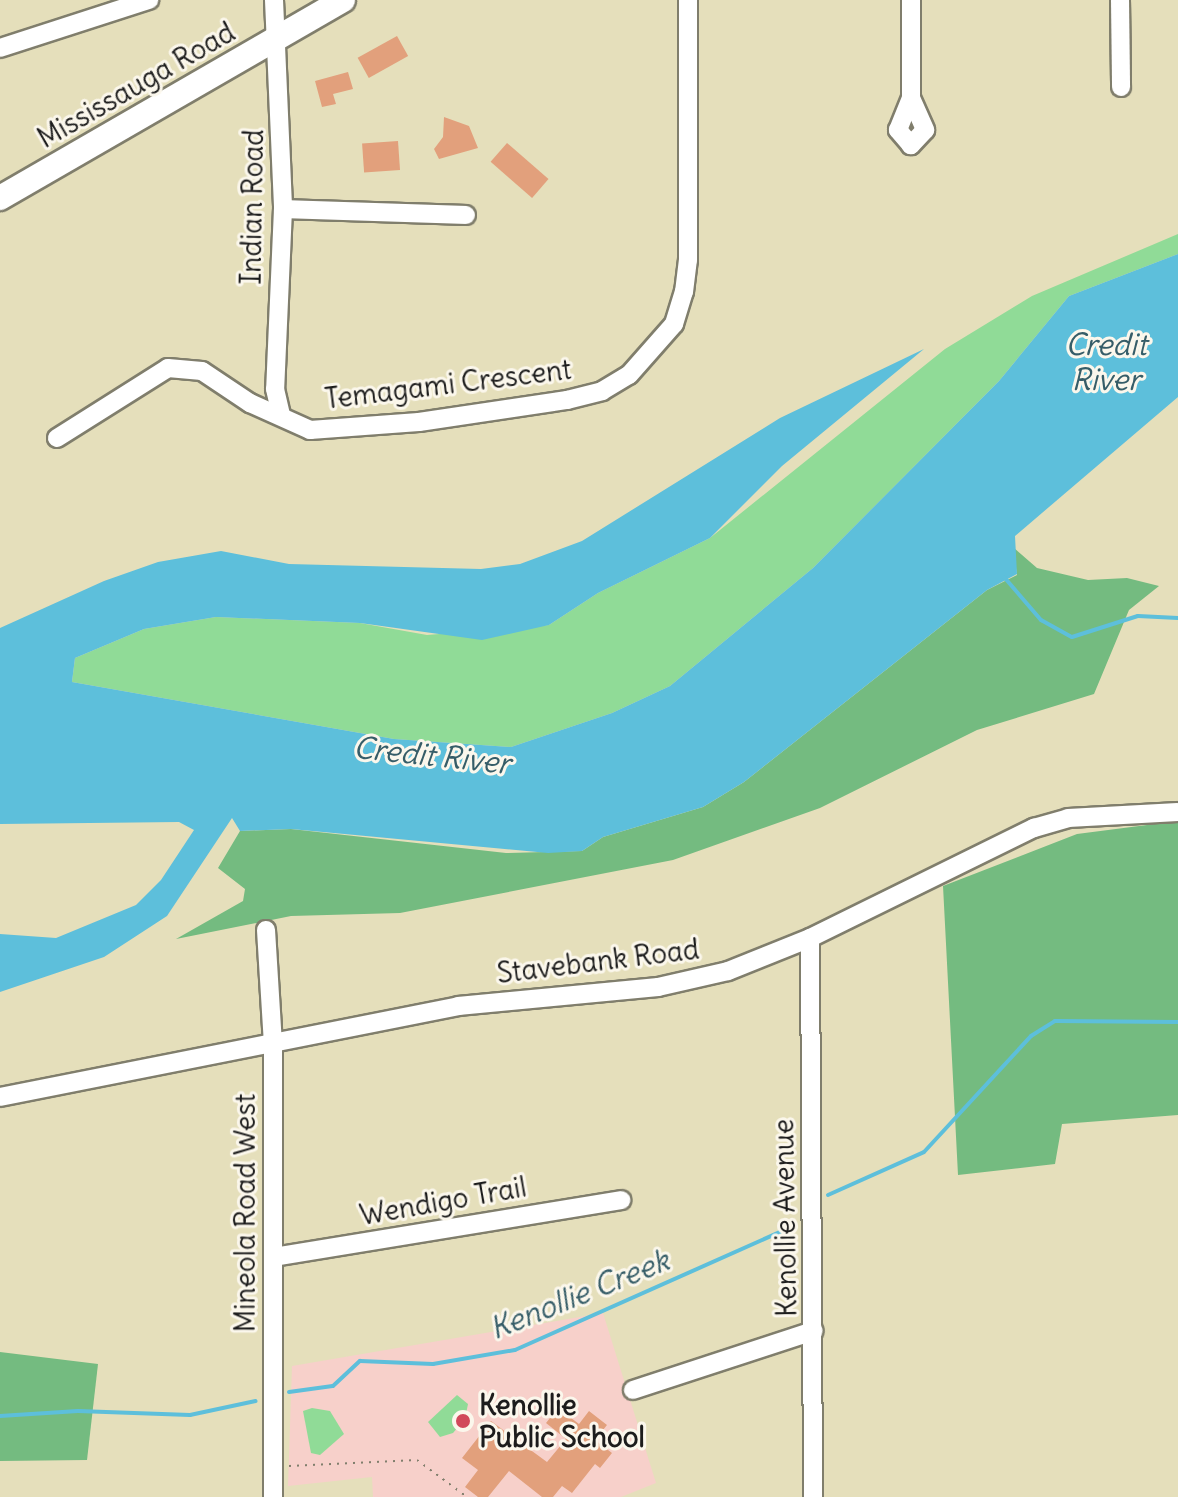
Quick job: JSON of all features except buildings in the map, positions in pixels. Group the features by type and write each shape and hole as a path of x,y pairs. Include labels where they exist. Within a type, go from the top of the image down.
{"main road":[{"name":"Mississauga Road","path":"0,198 343,0"}],"street":[{"path":"0,48 149,0"},
{"name":"Indian Road","path":"274,0 283,209 275,389 281,414"},
{"name":"Temagami Crescent","path":"57,438 168,368 202,371 250,403 281,414 296,427 310,430 419,422 567,400 602,391 655,351 674,324 688,260 688,0"},
{"path":"911,0 911,98"},
{"path":"1120,0 1121,87"},
{"path":"283,209 466,215"},
{"name":"Stavebank Road","path":"0,1097 458,1006 658,987 728,971 810,938 1034,828 1068,818 1178,812"},
{"name":"Mineola Road West","path":"266,930 273,1044 273,1497"},
{"name":"Kenollie Avenue","path":"810,938 813,1497"},
{"name":"Wendigo Trail","path":"274,1257 621,1200"},
{"path":"633,1390 814,1331"}],"path":[{"path":"286,1466 417,1460 467,1497"}],"shaded area":[{"name":"Kenollie Public School","path":"603,1313 656,1483 621,1497 373,1497 372,1477 288,1486 292,1366"}],"green space":[{"path":"1178,234 1178,254 1069,296 999,381 813,568 670,686 612,713 511,747 394,739 72,682 75,658 144,629 216,617 360,623 427,635 549,625 598,593 710,538 945,349 1032,296"},
{"path":"1013,547 1037,568 1088,580 1127,578 1159,586 1129,610 1094,694 977,730 820,808 673,860 400,913 291,916 176,939 243,901 245,889 218,868 240,831 291,829 506,853 582,851 603,837 703,807 744,782 987,590 1017,575"},
{"path":"1178,821 1178,1115 1062,1124 1055,1164 958,1175 943,886 1077,834"},
{"path":"0,1352 98,1364 87,1460 0,1461"},
{"path":"457,1395 468,1404 465,1419 453,1433 440,1437 428,1422"},
{"path":"312,1408 330,1411 344,1434 320,1455 311,1453 303,1411"}],"water":[{"name":"Credit River","path":"1178,254 1178,397 1015,536 1017,574 987,590 744,782 703,807 603,837 582,851 548,853 291,829 240,831 232,818 167,916 104,957 0,992 0,934 56,938 136,905 161,880 194,830 179,822 0,824 0,628 104,581 158,562 221,551 289,564 481,569 520,564 582,541 780,418 924,349 782,466 710,538 598,593 549,625 482,640 360,623 216,617 144,629 75,658 72,682 394,739 511,747 612,713 670,686 813,568 999,381 1069,296"}],"waterway":[{"path":"1004,577 1041,620 1072,637 1138,616 1178,618"},
{"name":"Kenollie Creek","path":"828,1195 924,1152 1031,1036 1055,1021 1178,1022"},
{"name":"Kenollie Creek","path":"289,1392 333,1386 360,1361 433,1364 515,1350 791,1227"},
{"name":"Kenollie Creek","path":"0,1416 78,1411 190,1415 256,1401"}],"place":[{"name":"Kenollie Public School","path":"463,1421"}]}
